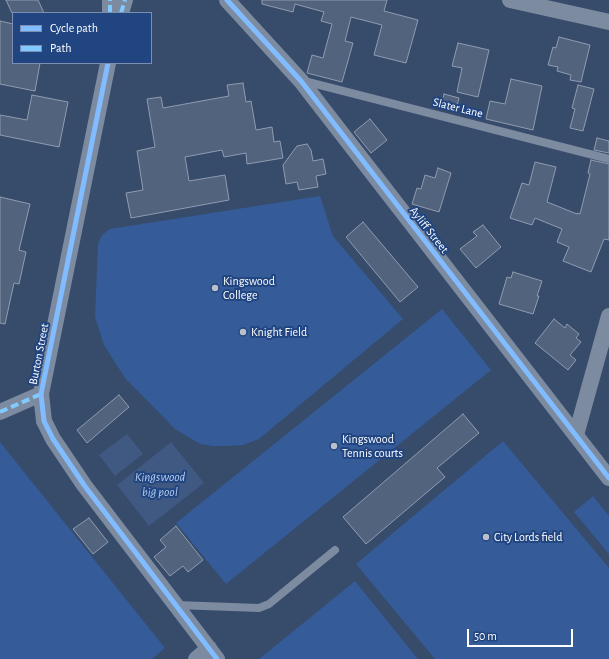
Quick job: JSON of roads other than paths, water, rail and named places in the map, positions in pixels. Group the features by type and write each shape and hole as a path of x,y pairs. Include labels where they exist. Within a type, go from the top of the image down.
{"street":[{"path":"110,0 110,12"},
{"path":"121,12 125,0"},
{"name":"Ayliff Street","path":"227,0 301,81 609,478"},
{"path":"510,0 609,22"},
{"name":"Burton Street","path":"108,64 41,394 44,421 53,439 84,485 213,654"},
{"path":"576,435 609,316"},
{"path":"0,412 41,394"},
{"path":"196,659 213,654"}],"lane":[{"name":"Slater Lane","path":"301,81 609,159"},
{"path":"176,605 259,608 269,604 335,550"}],"water":[{"path":"127,434 143,454 115,476 99,455"},
{"name":"Kingswood big pool","path":"171,442 204,483 149,526 117,485"}],"place":[{"name":"Kingswood College","path":"215,288"},
{"name":"Knight Field","path":"243,332"},
{"name":"Kingswood Tennis courts","path":"334,446"},
{"name":"City Lords field","path":"486,537"}]}
